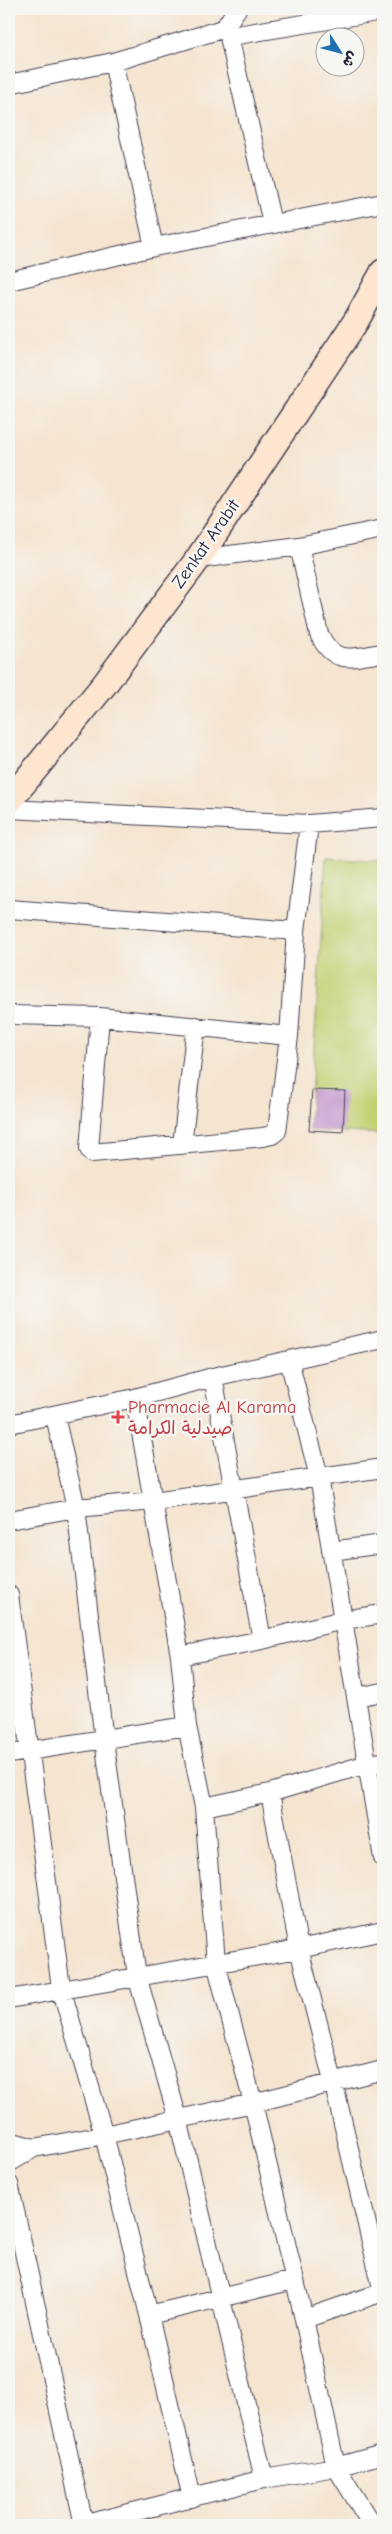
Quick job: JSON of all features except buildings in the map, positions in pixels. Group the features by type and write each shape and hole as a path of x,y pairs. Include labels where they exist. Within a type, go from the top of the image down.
{"street":[{"path":"237,9 226,33 272,224"},
{"path":"9,84 113,62 226,33 383,11"},
{"path":"113,62 154,248"},
{"path":"9,281 154,248 383,203"},
{"name":"Zenkat Arabit","path":"9,801 104,685 198,558 356,321 383,272"},
{"path":"198,558 299,546 383,529"},
{"path":"299,546 319,634 325,647 333,655 344,658 383,653"},
{"path":"9,809 309,824 383,818"},
{"path":"100,1016 89,1149 98,1154 263,1137 272,1135 277,1131 289,1036 296,931 309,824"},
{"path":"9,909 296,931"},
{"path":"9,1015 100,1016 289,1036"},
{"path":"182,1145 196,1026"},
{"path":"9,1424 55,1416 213,1377 383,1339"},
{"path":"288,1360 318,1478 356,1696 375,1763 383,1858"},
{"path":"213,1377 262,1640"},
{"path":"134,1398 154,1501 180,1656 187,1726 204,1807 216,1964 253,2103 304,2319 336,2467 372,2525"},
{"path":"55,1416 76,1508 104,1740 136,1976 178,2119 264,2479"},
{"path":"9,1520 76,1508 154,1501 383,1468"},
{"path":"331,1550 383,1544"},
{"path":"9,1595 61,1988 104,2135 192,2498"},
{"path":"180,1656 262,1640 343,1620 383,1614"},
{"path":"356,1696 383,1692"},
{"path":"9,1754 187,1726"},
{"path":"204,1807 270,1793 375,1763"},
{"path":"270,1793 299,1949 333,2081 383,2292 304,2319"},
{"path":"9,1999 61,1988 299,1949 383,1931"},
{"path":"9,2162 34,2148 253,2103 333,2081 383,2070"},
{"path":"9,2141 34,2148"},
{"path":"9,2184 83,2525 122,2521 192,2498 264,2479 336,2467 383,2454"},
{"path":"149,2315 294,2280"}],"green space":[{"path":"326,857 383,861 383,1134 309,1130"}],"place":[{"name":"Pharmacie Al Karama صيدلية الكرامة","path":"118,1417"}]}
